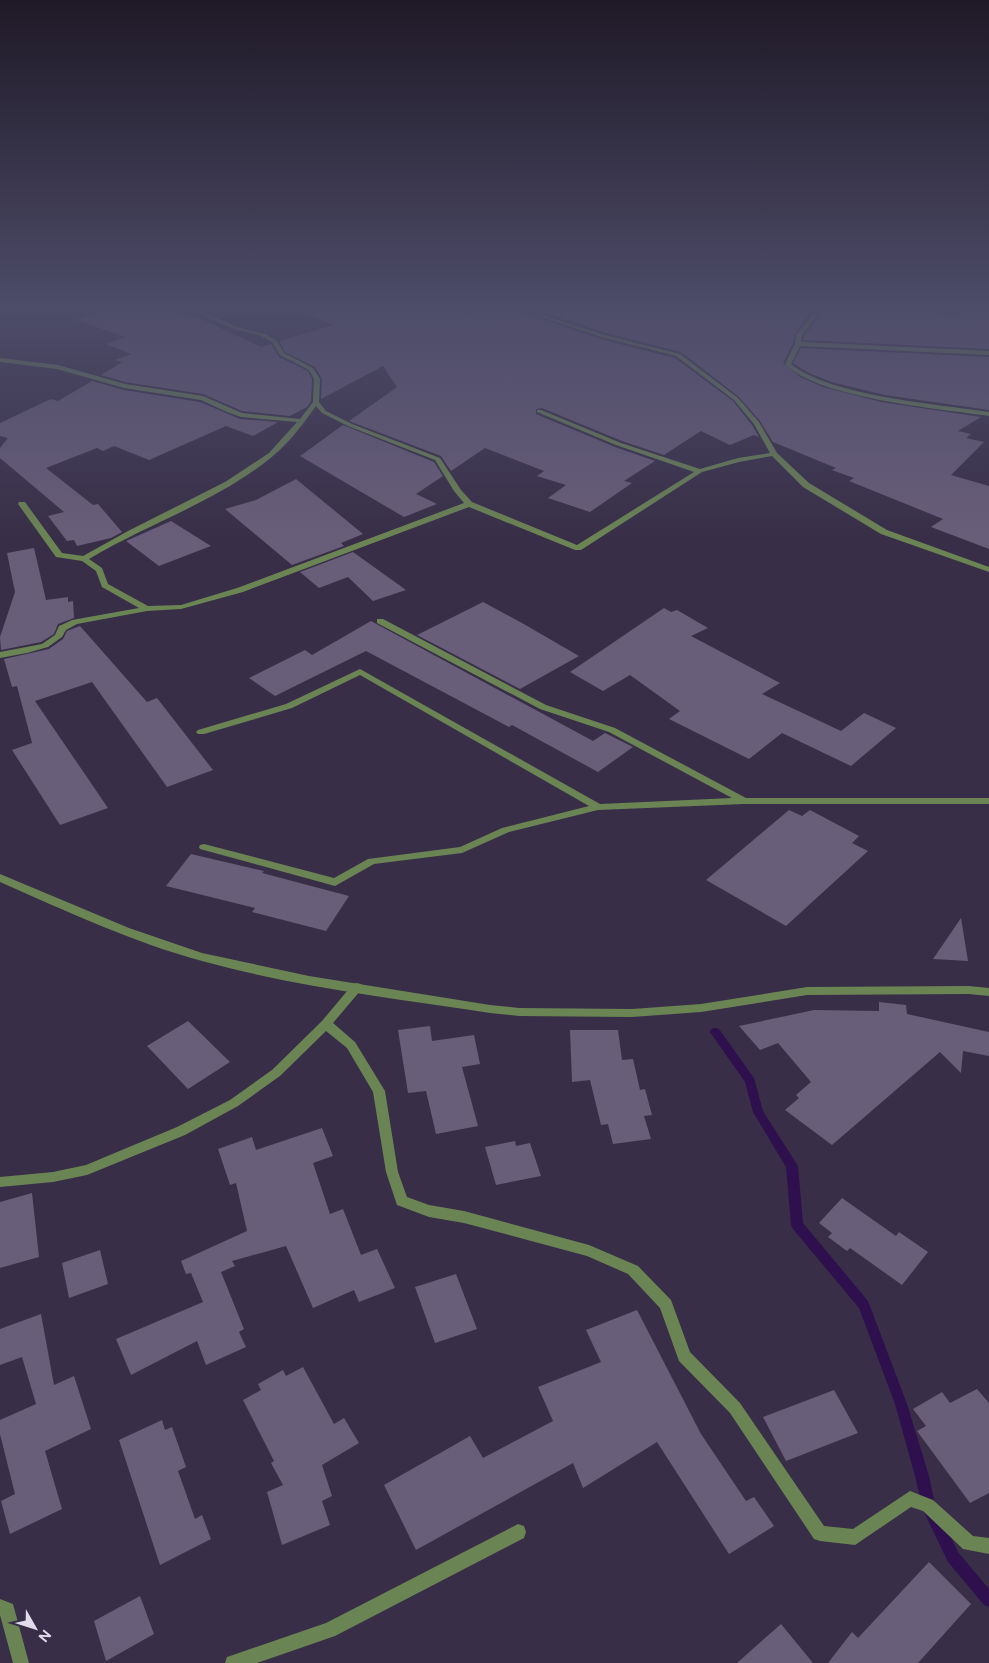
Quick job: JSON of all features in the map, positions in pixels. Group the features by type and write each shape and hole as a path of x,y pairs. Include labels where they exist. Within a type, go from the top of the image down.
{"street":[{"path":"116,384 203,398 228,412 241,415 302,421"},
{"path":"84,559 139,528 241,476 272,453 302,421 316,402 317,384"},
{"path":"716,384 736,399 757,423 774,454 806,485 884,532 989,570"},
{"path":"830,384 862,393 989,414"},
{"path":"316,402 324,412 350,425 438,459 458,491 469,504 578,548 700,472 738,460 774,454"},
{"path":"539,412 583,431 700,472"},
{"path":"22,504 59,555 84,559 99,570 105,585 147,609"},
{"path":"0,655 52,644 60,635 62,628 75,622 147,609 181,606 240,590 469,504"},
{"path":"380,621 543,707 612,730 744,801"},
{"path":"201,732 289,706 360,672 598,807"},
{"path":"204,847 335,882 372,861 462,850 506,830 598,807 744,801 989,801"},
{"path":"0,878 157,943 201,957 357,987 520,1012 632,1013 701,1008 807,991 969,990 989,992"},
{"path":"0,1182 53,1177 87,1170 181,1131 234,1104 276,1073 326,1024 357,987"},
{"path":"326,1024 351,1045 379,1091 392,1172 402,1201 429,1211 464,1217 589,1250 633,1270 666,1304 684,1356 735,1408 820,1533 855,1537 910,1499 928,1505 969,1543 989,1546"},
{"path":"233,1663 329,1630 518,1532"},
{"path":"0,1607 6,1610 21,1663"}],"building":[{"path":"88,384 101,384 124,390 200,402 240,419 278,422 253,436 226,426 149,460 114,446 103,451 97,448 46,468 93,505 98,504 122,532 111,538 77,546 74,540 67,541 48,516 64,512 0,458 0,448 8,438 0,436 0,423 51,399 58,401"},
{"path":"135,384 312,384 311,401 307,407 290,416 242,411 203,394"},
{"path":"322,384 350,384 321,399"},
{"path":"395,384 710,384 733,401 759,437 754,435 730,445 701,431 664,455 622,441 542,408 536,409 536,414 615,447 655,461 624,481 632,483 590,512 548,498 566,485 537,476 544,471 485,448 451,471 441,456 349,421 397,387"},
{"path":"722,384 815,384 881,402 981,417 958,431 971,434 966,438 984,442 951,475 989,486 989,549 931,527 943,519 849,481 854,478 832,470 836,468 773,442 760,421 739,397"},
{"path":"839,384 989,384 989,410 885,395"},
{"path":"343,425 434,462 443,476 416,494 437,504 404,517 300,456"},
{"path":"296,479 363,534 341,543 344,546 292,565 225,509 256,500"},
{"path":"171,521 211,546 159,566 126,541"},
{"path":"34,548 46,600 68,597 68,602 73,601 74,618 58,624 54,634 41,642 1,650 0,637 15,592 7,553"},
{"path":"353,552 406,590 373,601 348,577 319,588 300,572"},
{"path":"483,602 579,656 520,689 417,635"},
{"path":"664,608 671,612 677,610 708,628 691,636 780,683 762,694 841,731 864,713 896,728 851,766 782,733 749,759 669,719 680,711 630,675 603,691 570,672"},
{"path":"371,621 593,741 605,733 633,747 598,772 512,725 509,727 366,651 275,696 249,678 305,650 312,655"},
{"path":"80,626 147,702 157,698 213,770 167,787 92,682 35,701 108,808 60,825 12,750 32,743 17,686 12,687 4,659 49,649 63,639 67,631"},
{"path":"789,810 802,816 810,810 859,836 852,843 868,851 786,926 706,880"},
{"path":"191,854 264,871 262,873 349,896 326,931 252,912 255,908 166,886"},
{"path":"961,918 968,961 933,959"},
{"path":"879,1002 906,1005 907,1014 989,1032 989,1056 963,1051 961,1073 940,1052 832,1145 785,1110 799,1098 796,1095 811,1082 778,1043 760,1050 739,1026 814,1010 879,1011"},
{"path":"188,1021 230,1062 188,1089 147,1046"},
{"path":"430,1026 432,1041 474,1035 480,1064 462,1067 478,1126 436,1134 426,1091 408,1093 398,1030"},
{"path":"570,1030 618,1030 622,1060 633,1059 640,1090 645,1089 652,1115 644,1116 651,1139 613,1144 608,1124 601,1125 590,1080 572,1082"},
{"path":"322,1128 333,1156 313,1163 330,1214 343,1209 361,1255 377,1249 395,1288 359,1302 354,1290 313,1308 286,1246 232,1261 235,1266 221,1272 244,1329 239,1332 246,1347 206,1365 197,1341 131,1375 116,1339 203,1302 191,1273 186,1274 181,1261 247,1231 236,1183 230,1185 218,1149 252,1137 256,1150"},
{"path":"515,1141 516,1146 530,1143 541,1176 496,1185 485,1147"},
{"path":"32,1193 39,1257 0,1268 0,1202"},
{"path":"842,1198 896,1236 899,1232 928,1252 902,1285 850,1248 847,1251 828,1237 832,1233 819,1223"},
{"path":"100,1250 108,1284 69,1298 62,1263"},
{"path":"456,1274 477,1329 435,1343 415,1287"},
{"path":"637,1310 701,1434 746,1501 754,1497 774,1526 729,1554 657,1442 583,1488 573,1463 416,1550 384,1485 470,1436 483,1458 553,1421 538,1387 601,1362 586,1330"},
{"path":"41,1314 54,1385 74,1376 91,1429 45,1451 62,1509 10,1534 1,1501 15,1494 0,1434 0,1420 36,1404 22,1357 0,1365 0,1329"},
{"path":"303,1367 334,1424 344,1418 359,1443 322,1465 332,1496 322,1501 330,1525 282,1545 267,1492 283,1485 271,1463 274,1461 243,1400 261,1390 258,1384 283,1370 286,1376"},
{"path":"977,1389 989,1403 989,1493 970,1503 917,1431 926,1426 913,1409 942,1392 950,1403"},
{"path":"834,1390 858,1433 786,1461 763,1417"},
{"path":"162,1420 165,1430 172,1427 186,1467 178,1471 195,1519 202,1515 211,1539 160,1565 119,1440"},
{"path":"929,1562 971,1604 918,1663 828,1663 852,1632 858,1638"},
{"path":"140,1596 154,1634 106,1661 94,1621"},
{"path":"781,1624 813,1663 737,1663"}],"waterway":[{"path":"715,1032 750,1081 758,1112 792,1166 797,1225 864,1305 901,1404 922,1476 928,1505 953,1557 989,1600"}]}
